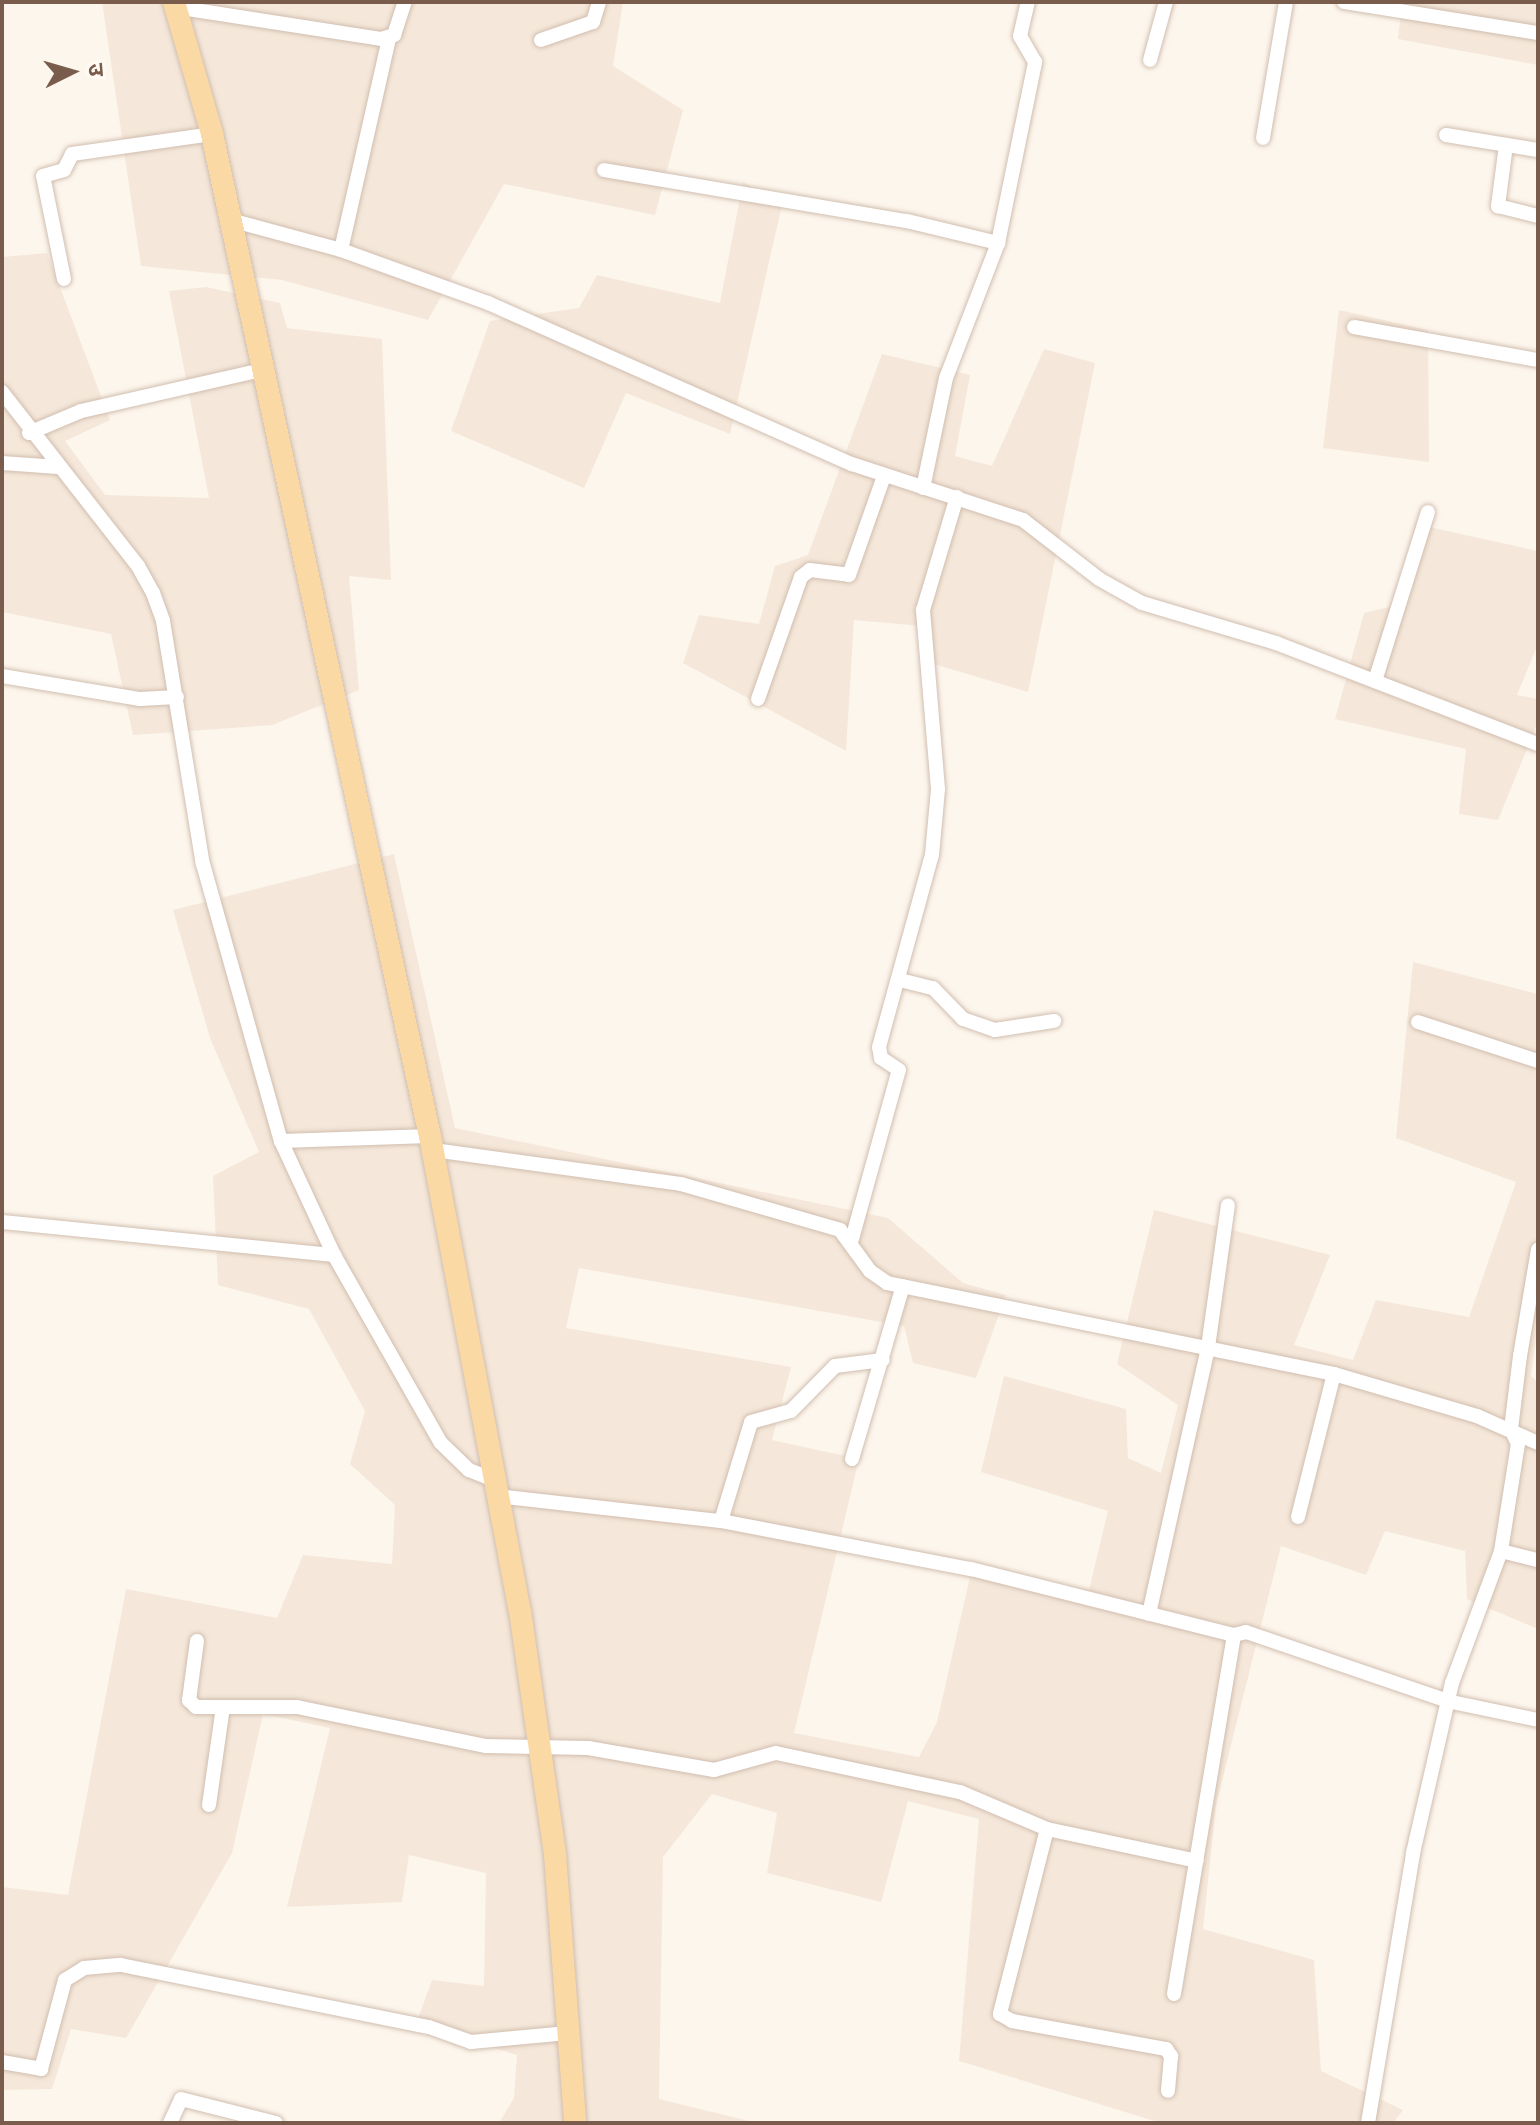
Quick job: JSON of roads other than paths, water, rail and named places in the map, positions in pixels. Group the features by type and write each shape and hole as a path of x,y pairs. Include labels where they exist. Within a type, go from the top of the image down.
{"main road":[{"path":"174,4 212,134 227,219 431,1143 540,1748 575,2123"}],"street":[{"path":"341,250 389,38 405,2"},
{"path":"541,40 593,22 599,2"},
{"path":"923,488 946,378 998,243 1035,62 1020,36 1028,2"},
{"path":"1150,60 1166,2"},
{"path":"1263,138 1286,2"},
{"path":"1344,2 1422,8 1538,33"},
{"path":"174,4 389,38"},
{"path":"64,279 43,176 64,170 72,154 212,134"},
{"path":"1446,135 1538,150"},
{"path":"1506,145 1498,206 1538,216"},
{"path":"604,170 907,221 998,243"},
{"path":"227,219 341,250 590,344 884,476 1023,520 1099,579 1142,603 1375,681 1538,744"},
{"path":"1354,327 1538,360"},
{"path":"29,433 81,411 262,370"},
{"path":"2,392 29,433 129,553 153,593 177,697 203,864 281,1141 334,1255 441,1443 469,1470 495,1488 721,1521 971,1569 1234,1635 1246,1632 1447,1701 1538,1720"},
{"path":"2,463 58,467"},
{"path":"758,699 801,577 810,570 849,575 884,476"},
{"path":"852,1239 898,1075 897,1065 881,1058 879,1047 922,906 938,801 924,598 957,497"},
{"path":"1375,681 1428,512"},
{"path":"2,676 140,699 177,697"},
{"path":"900,980 933,988 963,1019 995,1030 1054,1021"},
{"path":"1418,1022 1538,1061"},
{"path":"281,1141 431,1143 681,1184 840,1230 852,1239 870,1271 903,1286 1334,1374 1511,1429 1538,1443"},
{"path":"1149,1614 1208,1347 1228,1205"},
{"path":"2,1222 334,1255"},
{"path":"1368,2123 1413,1853 1447,1701 1501,1551 1518,1444 1511,1429 1538,1250"},
{"path":"852,1459 903,1286"},
{"path":"721,1521 751,1422 801,1404 835,1366 883,1360"},
{"path":"1298,1517 1334,1374"},
{"path":"1501,1551 1538,1560"},
{"path":"1174,1994 1234,1635"},
{"path":"197,1641 191,1705 297,1707 486,1746 588,1748 714,1770 776,1753 960,1792 1047,1829 1197,1861"},
{"path":"209,1805 223,1707"},
{"path":"1047,1829 1000,2014 1166,2049 1171,2056 1168,2091"},
{"path":"2,2062 41,2069 65,1980 84,1968 121,1965 429,2027 471,2042 568,2033"},
{"path":"170,2123 181,2099 276,2123"}]}
